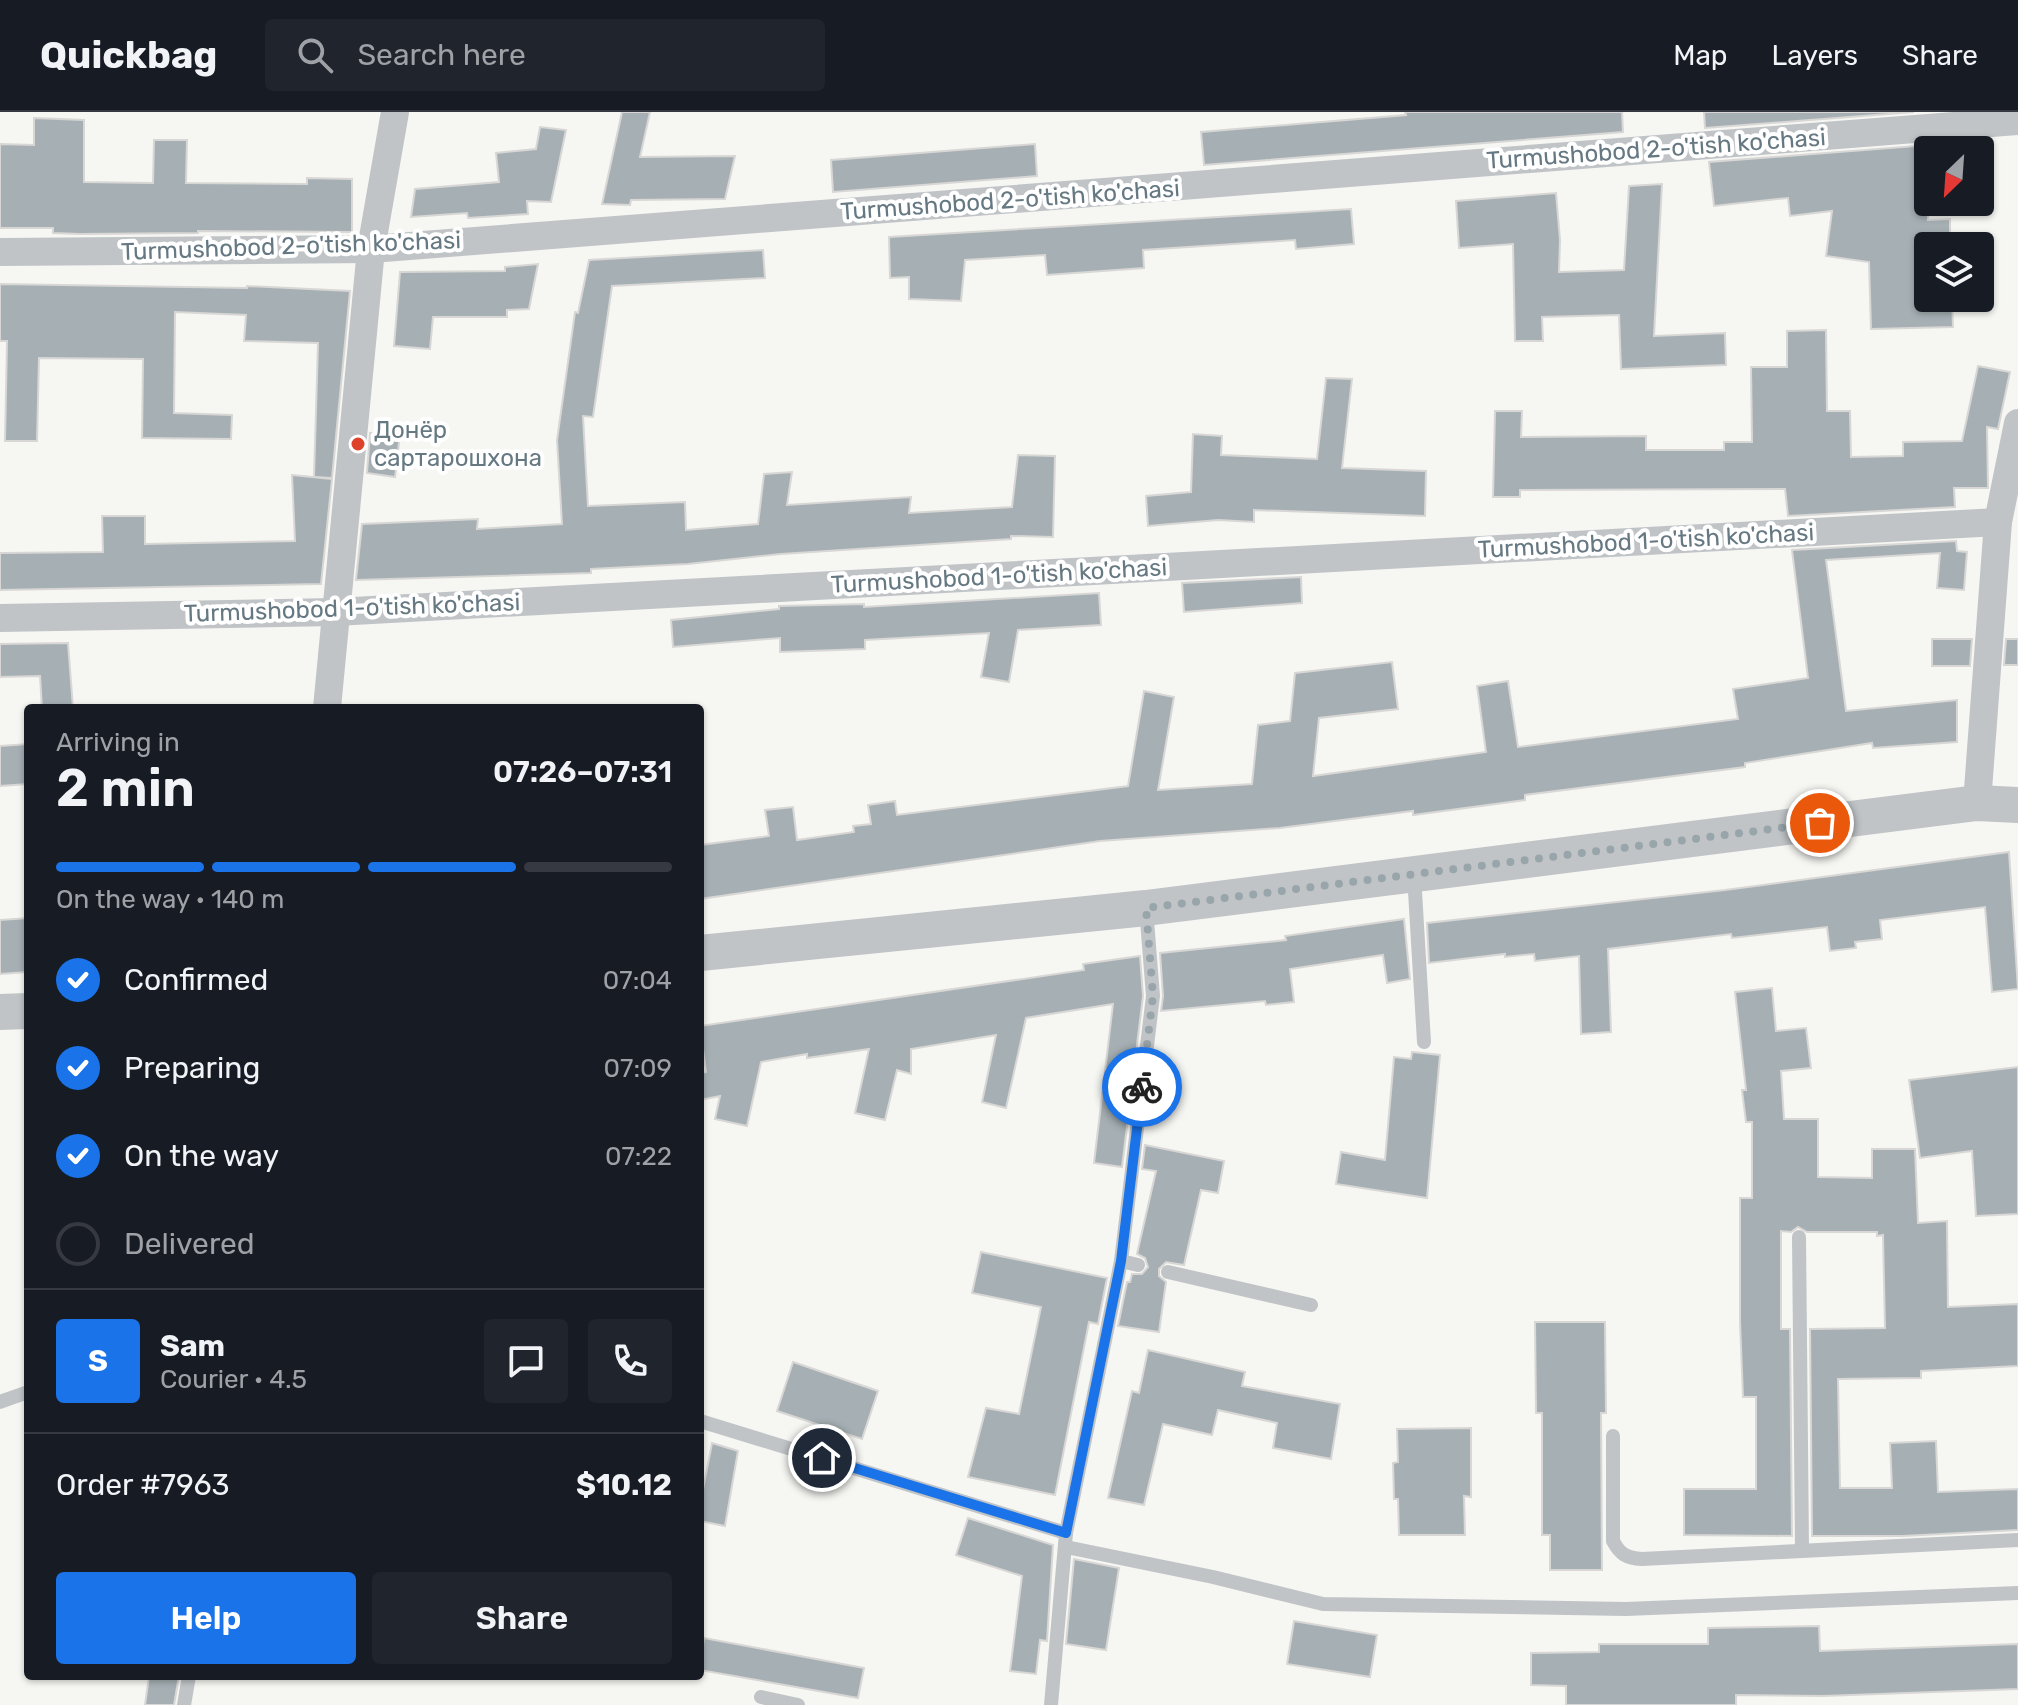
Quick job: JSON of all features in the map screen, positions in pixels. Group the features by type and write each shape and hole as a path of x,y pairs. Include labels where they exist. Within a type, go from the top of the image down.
{"street":[{"path":"327,704 371,249 395,112"},
{"name":"Turmushobod 2-o'tish ko'chasi","path":"0,252 371,249 2018,121"},
{"path":"1977,803 1998,522 2018,423"},
{"name":"Turmushobod 1-o'tish ko'chasi","path":"0,618 335,612 1998,522"},
{"path":"704,953 1146,908 1977,803 2018,805"},
{"path":"0,1012 24,1011"}],"lane":[{"path":"1413,874 1424,1042"},
{"path":"1051,1705 1066,1540 1121,1261 1153,996 1146,908"},
{"path":"1799,1237 1802,1549"},
{"path":"1121,1261 1138,1265"},
{"path":"1168,1272 1311,1305"},
{"path":"0,1402 24,1393"},
{"path":"704,1422 1066,1540 1323,1604 1626,1609 2018,1593"},
{"path":"1613,1436 1613,1541 1620,1553 1629,1558 2018,1540"},
{"path":"184,1705 188,1680"},
{"path":"761,1697 798,1705"}],"building":[{"path":"622,112 650,112 640,157 735,156 725,199 631,200 630,205 602,204"},
{"path":"1405,112 1622,112 1623,132 1204,165 1201,132 1406,115"},
{"path":"1704,112 1914,112 1705,128"},
{"path":"34,118 84,120 84,182 153,183 154,140 187,140 186,183 307,184 307,178 352,179 352,232 80,234 53,233 53,228 0,228 0,144 34,145"},
{"path":"540,127 566,130 551,202 527,201 528,214 468,218 467,213 411,217 415,189 499,182 496,153 536,149"},
{"path":"1035,144 1037,176 833,192 831,160"},
{"path":"1914,146 1914,216 1928,216 1928,220 1950,219 1950,232 1914,232 1914,312 1952,312 1953,327 1871,329 1869,262 1826,256 1832,211 1790,216 1788,198 1714,206 1709,162"},
{"path":"1662,184 1654,336 1725,333 1726,365 1621,369 1619,315 1542,317 1543,341 1515,341 1513,244 1459,248 1456,201 1556,193 1559,272 1624,270 1629,186"},
{"path":"1351,209 1354,244 1296,249 1295,240 1143,250 1144,268 1047,275 1045,255 965,260 961,301 909,299 909,277 890,278 889,237"},
{"path":"763,250 765,278 612,286 593,417 583,416 588,506 685,502 686,530 758,524 764,474 792,472 787,505 911,497 909,513 1012,507 1018,455 1055,456 1053,537 1011,536 1011,539 591,569 591,573 356,580 362,524 478,519 477,529 562,524 557,440 575,312 578,313 589,260"},
{"path":"538,264 529,309 507,310 507,317 433,317 430,349 394,346 400,272 505,271 505,267"},
{"path":"0,284 247,286 350,291 332,478 314,477 318,343 244,341 246,315 175,312 174,413 232,415 231,439 142,438 143,359 39,358 37,441 5,441 7,341 0,341"},
{"path":"1826,330 1827,411 1850,411 1851,457 1903,456 1903,442 1962,441 1978,366 2010,372 1998,429 1987,427 1988,488 1954,488 1955,507 1788,516 1785,489 1520,490 1520,497 1493,497 1495,411 1522,411 1521,437 1646,436 1646,450 1724,450 1724,442 1752,442 1751,367 1787,367 1787,331"},
{"path":"1326,378 1352,379 1342,468 1426,471 1425,516 1254,510 1254,522 1218,520 1148,526 1146,496 1191,492 1193,434 1222,436 1221,455 1317,459"},
{"path":"370,433 400,434 395,477 367,473"},
{"path":"292,475 332,479 321,584 0,590 0,553 103,552 102,516 145,516 145,544 295,541"},
{"path":"1956,541 1957,551 1967,552 1964,590 1937,588 1940,553 1826,560 1846,711 1957,700 1957,742 1873,748 1872,743 1745,763 1745,767 1525,795 1525,800 1413,815 1413,811 1280,828 1100,841 704,898 704,844 769,836 765,810 793,807 797,840 854,832 853,826 871,824 868,805 895,801 897,815 1128,786 1144,691 1174,697 1158,790 1252,784 1258,725 1290,721 1295,673 1392,662 1398,709 1319,718 1313,776 1486,752 1477,686 1508,681 1518,747 1738,719 1733,689 1808,678 1792,550"},
{"path":"1301,577 1302,603 1184,612 1182,583"},
{"path":"1099,593 1101,625 1018,630 1009,682 981,677 989,633 865,640 865,649 780,652 780,638 673,647 671,620 779,609 779,606 864,604 864,607"},
{"path":"1932,639 1972,639 1970,666 1932,666"},
{"path":"2006,639 2018,639 2018,665 2004,665"},
{"path":"68,643 73,704 42,704 40,676 0,677 0,644"},
{"path":"24,744 24,784 0,786 0,746"},
{"path":"2009,852 2018,989 1992,992 1985,907 1880,920 1882,939 1855,942 1856,948 1830,951 1827,927 1732,938 1731,934 1608,949 1611,1032 1581,1034 1579,956 1535,961 1534,954 1505,957 1505,954 1429,963 1427,923 1725,890"},
{"path":"24,918 24,972 0,974 0,920"},
{"path":"1404,919 1410,979 1387,983 1383,955 1290,969 1294,1002 1266,1005 1265,1001 1161,1011 1160,953 1286,940 1285,936"},
{"path":"1140,956 1143,996 1122,1167 1094,1163 1113,1004 1026,1018 1006,1108 982,1102 996,1035 911,1049 911,1074 897,1070 885,1120 855,1113 869,1049 807,1058 807,1054 761,1062 747,1126 715,1119 720,1096 704,1099 704,1025 1084,970 1083,964"},
{"path":"1772,988 1776,1031 1806,1028 1811,1068 1781,1071 1784,1119 1818,1119 1818,1177 1872,1178 1872,1149 1915,1149 1918,1223 1947,1221 1948,1307 2018,1304 2018,1366 1921,1371 1921,1378 1838,1379 1840,1488 1892,1488 1890,1443 1936,1441 1938,1492 2018,1489 2018,1530 1903,1536 1812,1536 1810,1329 1885,1328 1883,1235 1877,1236 1877,1232 1807,1232 1798,1227 1791,1232 1781,1231 1781,1329 1790,1329 1792,1536 1684,1535 1684,1489 1756,1489 1756,1397 1743,1397 1740,1322 1740,1198 1752,1198 1752,1122 1746,1122 1742,1090 1746,1090 1735,992"},
{"path":"1412,1052 1440,1055 1427,1198 1336,1184 1341,1152 1385,1160 1394,1057 1411,1059"},
{"path":"2018,1067 2018,1214 1976,1216 1972,1151 1920,1158 1909,1080"},
{"path":"1145,1145 1224,1161 1218,1193 1201,1190 1184,1265 1166,1262 1159,1269 1159,1276 1166,1282 1159,1332 1118,1326 1127,1282 1130,1282 1132,1274 1142,1274 1148,1267 1145,1258 1137,1254 1156,1171 1142,1169"},
{"path":"981,1252 1107,1278 1098,1324 1089,1322 1055,1495 968,1477 986,1408 1019,1414 1041,1307 972,1293"},
{"path":"1535,1322 1605,1322 1606,1413 1601,1413 1602,1570 1550,1570 1550,1535 1542,1535 1542,1413 1536,1413"},
{"path":"1148,1350 1245,1372 1242,1386 1340,1404 1331,1459 1273,1448 1277,1423 1218,1410 1212,1435 1163,1424 1144,1505 1108,1498 1132,1391 1139,1393"},
{"path":"793,1362 878,1391 862,1439 777,1411"},
{"path":"1471,1428 1471,1497 1464,1496 1465,1535 1399,1535 1393,1463 1398,1462 1397,1429"},
{"path":"712,1443 738,1451 725,1526 704,1522 704,1484"},
{"path":"968,1518 1053,1545 1047,1641 1040,1640 1036,1674 1010,1671 1022,1576 956,1555"},
{"path":"1074,1559 1119,1568 1106,1650 1066,1644"},
{"path":"1294,1621 1377,1635 1370,1677 1287,1664"},
{"path":"1819,1626 1820,1651 2018,1644 2018,1689 1823,1696 1736,1695 1736,1705 1566,1705 1566,1686 1531,1685 1531,1653 1599,1652 1599,1644 1708,1644 1708,1628"},
{"path":"704,1638 864,1668 858,1698 704,1671"},
{"path":"148,1680 178,1680 174,1705 145,1705"}],"way so far":[{"path":"1142,1087 1153,996 1146,908 1820,823"}],"place":[{"name":"Донёр сартарошхона","path":"358,444"}],"route":[{"path":"822,1458 1066,1533 1121,1261 1142,1087"}]}
